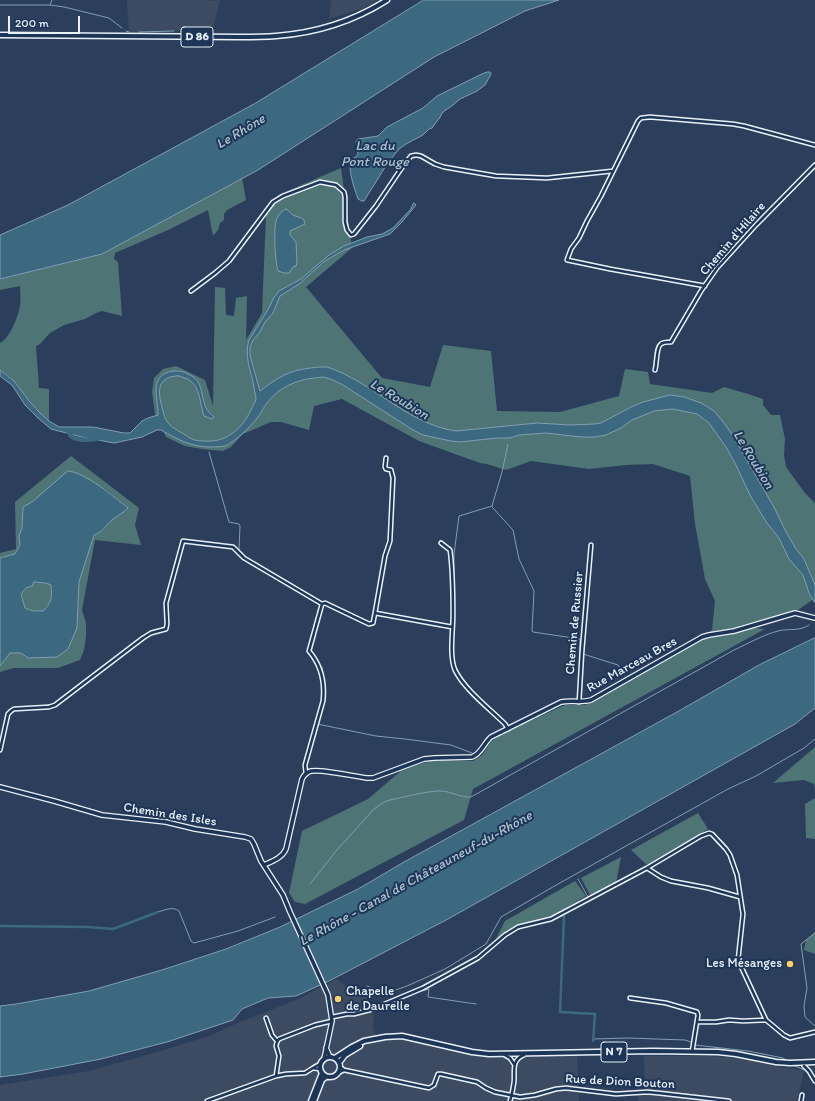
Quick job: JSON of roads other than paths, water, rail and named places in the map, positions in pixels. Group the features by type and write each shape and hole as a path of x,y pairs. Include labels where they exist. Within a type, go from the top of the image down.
{"main road":[{"name":"D 86","path":"0,35 276,36 318,30 338,24 387,0"},
{"name":"N 7","path":"335,1058 364,1041 385,1037 402,1036 472,1052 489,1054 653,1051 718,1052 783,1062 815,1062"},
{"name":"N 7","path":"339,1065 345,1056 358,1046 385,1037"},
{"path":"314,1101 322,1080 326,1077 332,1077 338,1073 339,1065 335,1058 330,1057 324,1059 320,1066 322,1073 326,1077"},
{"path":"311,1101 322,1073"}],"street":[{"path":"705,286 567,260 571,249 579,238 586,221 601,196 638,121 641,118 650,117 733,124 815,145"},
{"path":"191,292 229,261 273,202 283,196 320,182 336,185 344,192 345,222 350,235 354,234 376,206 411,156 421,156 444,167 489,176 548,178 613,171"},
{"name":"Chemin d'Hilaire","path":"655,370 659,346 662,343 671,342 717,268 815,165"},
{"path":"0,750 8,714 11,711 14,709 49,707 55,705 143,638 151,633 166,629 166,603 183,541 233,547 244,558 323,604 328,604 370,624 373,623 385,556 390,541 393,474 391,470 385,467 386,458"},
{"path":"441,543 450,550 452,566 452,652 454,669 473,694 505,724 508,729"},
{"name":"Chemin de Russier","path":"579,702 591,545"},
{"path":"264,865 280,858 286,849 302,779 306,774 305,765 307,755 321,708 324,693 320,671 317,662 309,651 323,604"},
{"path":"375,613 452,627"},
{"name":"Rue Marceau Bres","path":"306,774 313,771 319,771 373,778 424,759 476,756 491,737 561,702 585,702 591,700 709,635 734,631 795,613 815,618"},
{"name":"Chemin des Isles","path":"0,787 54,800 102,815 166,822 251,839 264,865 283,894 328,995 332,1019"},
{"path":"276,1076 279,1056 276,1046 278,1041 284,1037 347,1014 354,1014 373,1009 423,988 478,958 505,935 518,927 551,920 647,868 701,836 709,833 712,834 730,855 737,875 742,919 738,960 766,1020 790,1038 815,1032"},
{"path":"647,868 661,877 671,881 708,888 740,897"},
{"path":"630,998 666,1003 697,1012 698,1015 692,1052"},
{"path":"266,1018 272,1035 278,1041"},
{"path":"324,1059 332,1019"},
{"path":"697,1022 766,1020"},
{"path":"326,1046 330,1057"},
{"path":"502,1054 510,1058 514,1064 514,1082 510,1101"},
{"path":"514,1064 522,1055 528,1054"},
{"path":"338,1073 344,1070 339,1065"},
{"path":"207,1101 276,1076 304,1073 320,1066"},
{"path":"804,1066 809,1070 815,1081"},
{"name":"Rue de Dion Bouton","path":"344,1070 429,1088 434,1085 438,1074 441,1074 477,1082 495,1092 515,1097 526,1097 556,1088 566,1088 616,1094 647,1092 729,1101"},
{"path":"801,1101 802,1095"}],"water":[{"name":"Le Rhône","path":"424,0 559,0 525,11 434,57 258,170 102,254 0,279 0,235 68,205 254,104"},
{"name":"Lac du Pont Rouge","path":"488,72 491,74 485,85 477,91 460,99 443,112 432,128 399,149 387,164 364,201 358,199 352,180 350,160 358,154 356,141 358,139 378,136 387,127 423,108 437,96"},
{"path":"414,203 416,205 390,234 344,250 325,261 299,284 280,296 273,313 265,322 250,347 250,355 260,391 290,373 303,369 327,367 360,382 406,412 422,420 438,427 456,431 537,423 570,425 601,423 643,402 670,395 684,397 701,403 714,411 733,436 775,509 785,530 796,549 804,559 815,585 815,603 809,593 803,575 789,559 779,538 767,523 751,497 726,447 709,423 697,414 673,409 654,411 632,420 621,428 606,435 595,437 546,433 519,435 510,438 460,442 423,435 343,385 331,379 322,377 294,383 276,393 247,430 225,446 209,447 190,444 161,430 157,430 142,437 114,443 51,429 25,405 12,385 0,376 0,370 14,381 41,414 59,427 93,427 130,433 142,421 158,415 156,389 160,377 165,373 173,371 186,373 197,380 201,388 206,408 214,417 212,419 204,416 199,394 194,384 185,378 177,376 169,377 161,384 160,399 166,421 175,429 195,440 219,440 238,429 247,417 256,400 248,364 247,352 249,340 279,291 301,279 329,255 344,246 367,237 382,234 393,228 410,210"},
{"path":"286,209 293,215 303,219 305,224 290,231 290,235 296,242 297,263 289,273 278,271 275,244 277,218"},
{"path":"68,471 75,472 91,480 128,508 94,535 79,582 77,628 68,649 57,657 28,658 21,653 10,653 0,666 0,558 15,554 20,545 19,536 22,528 23,507 32,502","holes":["34,582 51,585 51,600 43,611 33,611 25,608 21,594 26,588 32,586"]},
{"name":"Le Rhône - Canal de Châteauneuf-du-Rhône","path":"815,638 815,708 795,724 448,919 327,982 296,996 268,998 242,1009 233,1020 167,1042 101,1059 0,1077 0,1006 89,991 162,970 226,949 280,927 358,889 759,665"}],"waterway":[{"path":"50,5 52,0"},
{"path":"0,5 50,5 64,7 109,18 122,28"},
{"path":"139,32 174,31"},
{"name":"Le Roubion","path":"67,430 71,436 81,440 100,438"},
{"path":"492,506 508,444"},
{"path":"209,452 229,522 239,524 240,526 240,552"},
{"path":"454,594 454,554 459,516 492,506"},
{"path":"492,507 513,530 519,559 534,591 532,631 580,639 579,688"},
{"path":"248,559 270,572"},
{"path":"272,573 284,580"},
{"path":"306,593 321,601"},
{"path":"315,637 320,616"},
{"path":"454,624 453,644 455,664 458,671 470,688 507,724"},
{"path":"310,884 336,851 374,809 384,802 434,791 444,791 471,797 734,650 772,633 782,630 798,629 809,625"},
{"path":"583,654 618,665 624,675"},
{"path":"321,714 324,702 324,679 322,667"},
{"path":"317,724 376,736 451,745 472,753"},
{"path":"367,986 387,993 445,969 486,944 501,917 728,789 756,776 804,748 815,739"},
{"path":"578,879 588,897"},
{"path":"158,912 166,909 179,911 191,941 194,943 238,931 275,917"},
{"path":"0,926 88,927 113,929 158,912"},
{"path":"564,916 560,1012 595,1014 593,1041"},
{"path":"815,933 801,944 807,988 804,1006 805,1017 815,1026"},
{"path":"422,991 429,989 428,997 476,1004"},
{"path":"593,1039 628,1038 685,1040 691,1042"},
{"path":"695,1045 748,1051 783,1058 788,1061"},
{"path":"793,1065 804,1070"}],"place":[{"name":"Les Mésanges","path":"790,964"},
{"name":"Chapelle de Daurelle","path":"338,999"}]}
